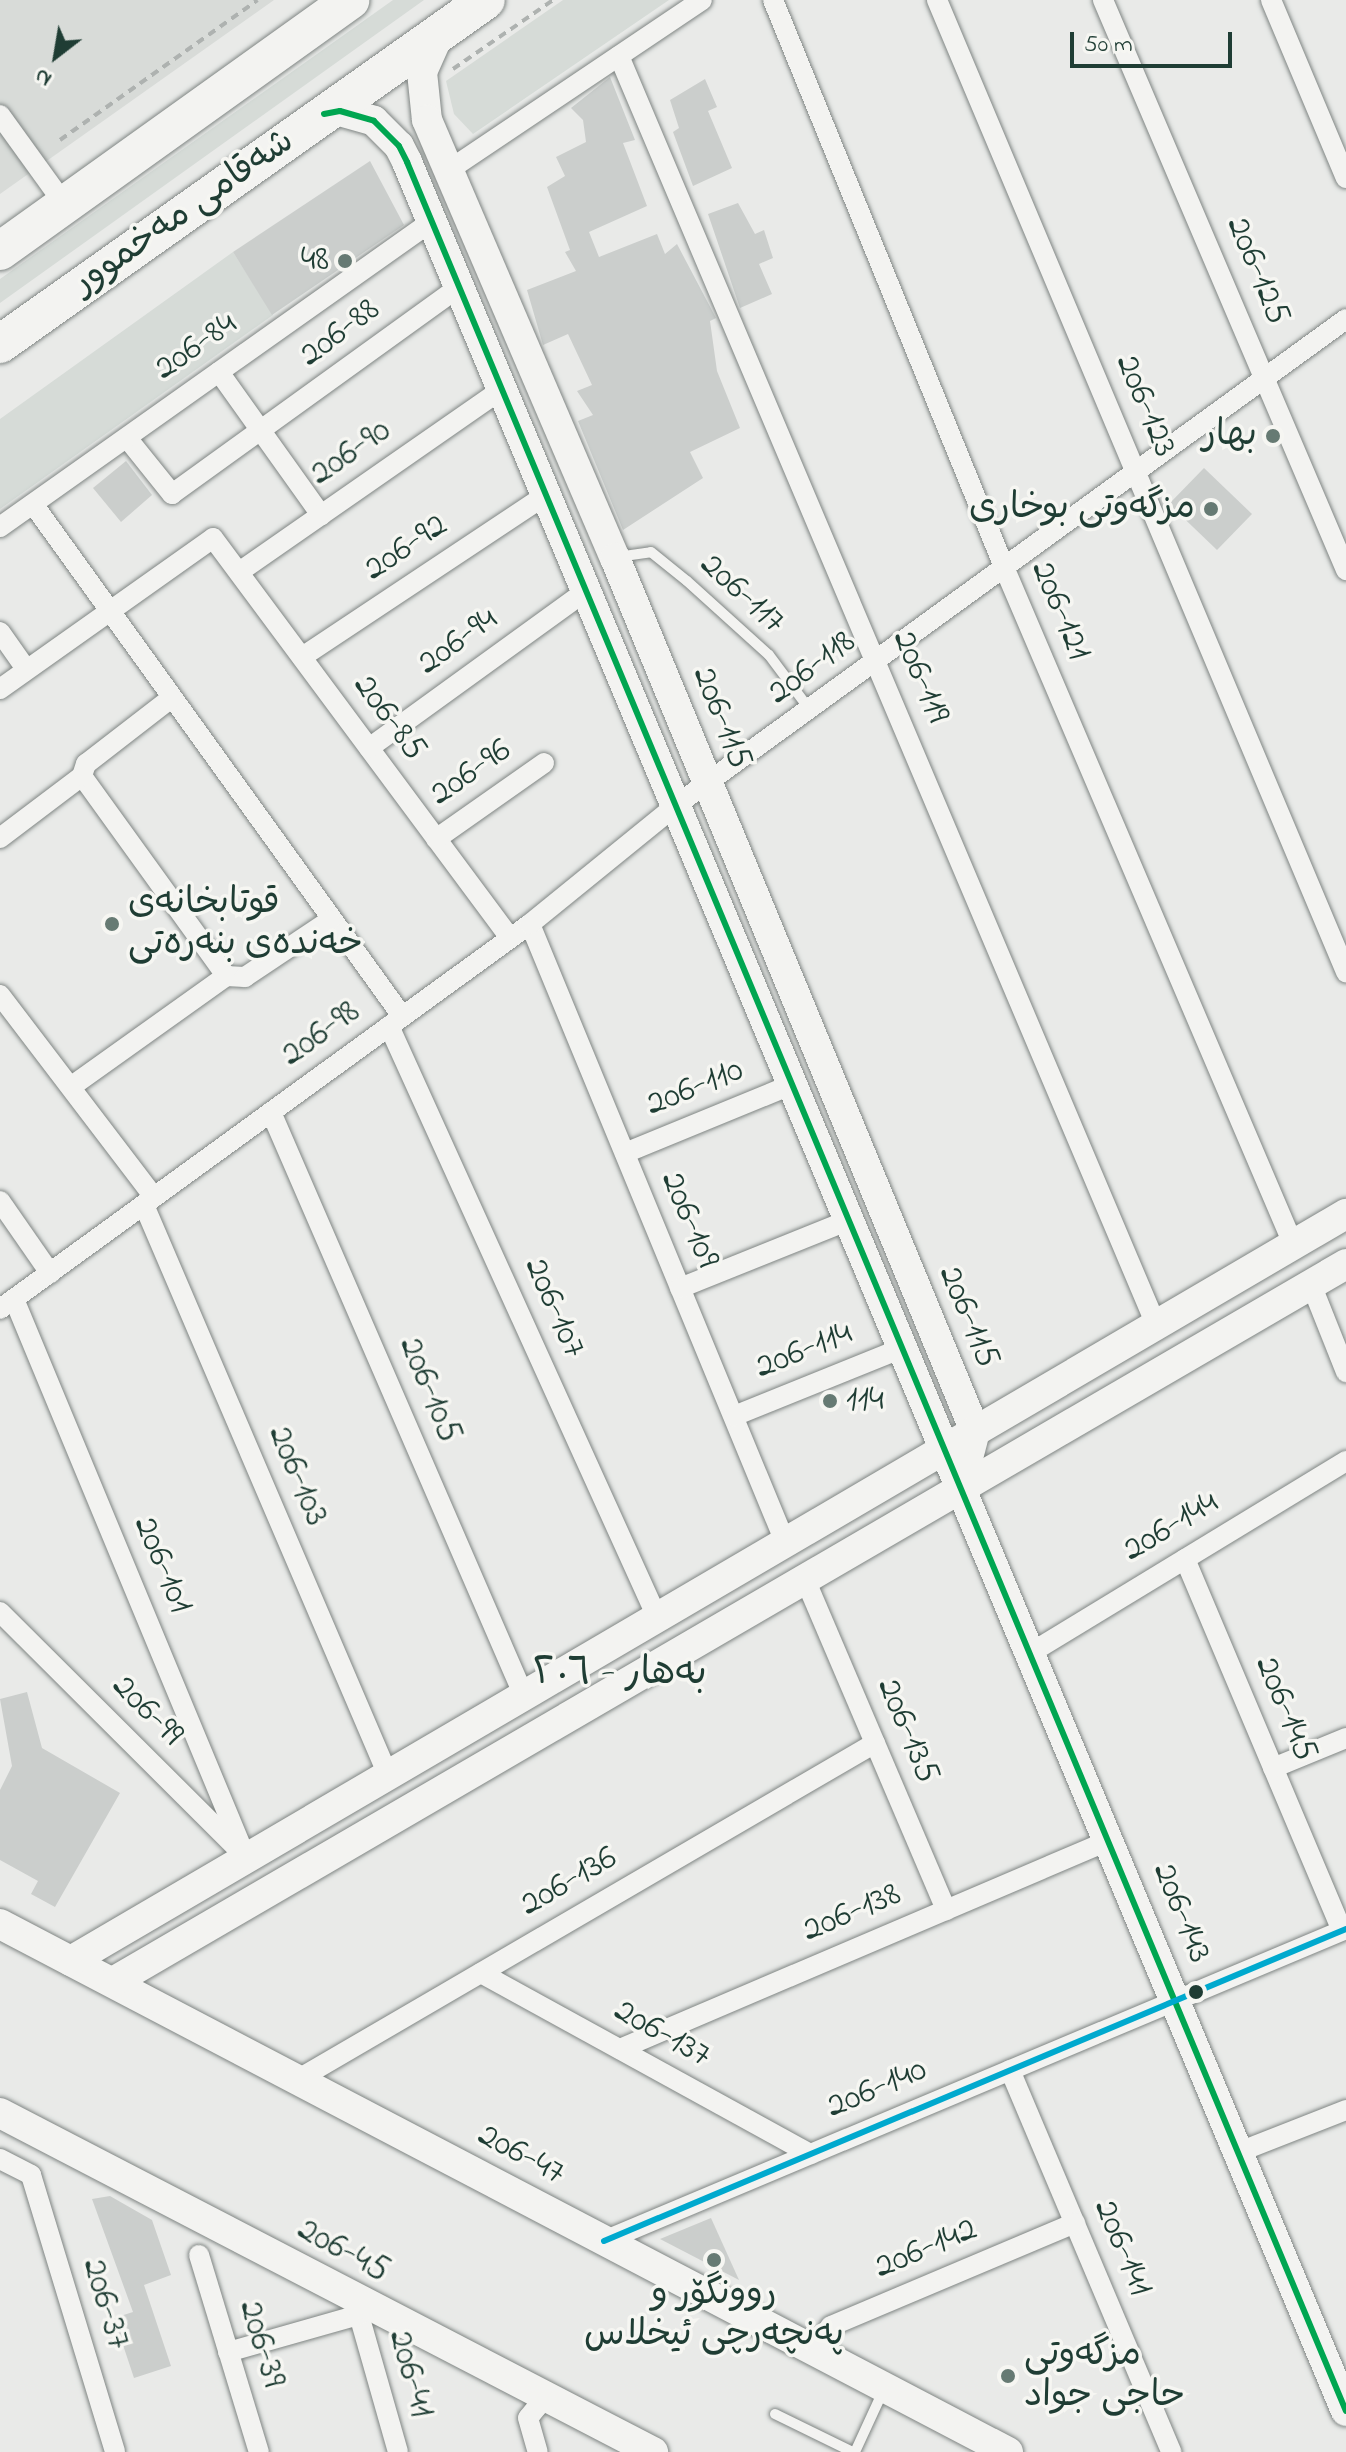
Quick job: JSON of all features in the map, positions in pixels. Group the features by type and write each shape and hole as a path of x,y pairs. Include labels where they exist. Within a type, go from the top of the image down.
{"highway":[{"name":"شەقامی مەخموور","path":"0,251 350,0"},
{"name":"شەقامی مەخموور","path":"0,344 486,0"}],"street":[{"path":"452,168 702,0"},
{"name":"206-121","path":"773,0 1004,567 1293,1244"},
{"name":"206-123","path":"937,0 1346,972"},
{"name":"206-125","path":"1103,0 1346,570"},
{"path":"1271,0 1346,178"},
{"name":"206-115","path":"439,34 422,72 423,105 431,127 452,168 615,558 975,1431"},
{"name":"206-119","path":"619,56 1156,1325"},
{"name":"206-115","path":"324,114 340,111 366,117 399,146 960,1489"},
{"path":"0,115 65,205"},
{"path":"399,146 431,127"},
{"name":"206-84","path":"0,527 432,221"},
{"name":"206-88","path":"127,438 172,494 262,433 459,287"},
{"name":"206-118","path":"675,806 708,788 1004,567 1137,475 1346,319"},
{"path":"219,372 321,515"},
{"name":"206-90","path":"239,572 502,389"},
{"name":"206-92","path":"302,657 546,495"},
{"name":"206-107","path":"33,504 330,920 396,1021 657,1617"},
{"name":"206-85","path":"106,609 213,538 510,938"},
{"name":"206-94","path":"369,748 586,591"},
{"path":"0,689 106,609"},
{"path":"0,632 26,669"},
{"path":"0,838 82,776 86,764 170,699"},
{"name":"206-96","path":"436,839 544,763"},
{"path":"82,776 226,976"},
{"name":"206-98","path":"7,1304 530,924 675,806"},
{"path":"72,1086 226,976 245,977 330,920"},
{"name":"206-109","path":"530,924 785,1542"},
{"name":"206-103","path":"0,995 72,1086 149,1201 388,1775"},
{"name":"206-110","path":"625,1153 791,1085"},
{"name":"206-105","path":"271,1112 524,1696"},
{"path":"0,1201 50,1273"},
{"path":"71,1961 1346,1214"},
{"path":"680,1288 847,1221"},
{"path":"113,1982 1346,1264"},
{"path":"1311,1284 1346,1372"},
{"name":"206-101","path":"7,1304 246,1858"},
{"name":"206-114","path":"734,1416 900,1349"},
{"path":"960,1489 975,1431"},
{"name":"206-144","path":"1032,1652 1346,1461"},
{"name":"206-143","path":"960,1489 1032,1652 1346,2411"},
{"name":"206-145","path":"1185,1559 1344,1930"},
{"name":"206-135","path":"805,1579 946,1910"},
{"name":"206-99","path":"0,1612 246,1858"},
{"path":"1273,1768 1346,1738"},
{"name":"206-136","path":"297,2080 875,1743"},
{"name":"206-138","path":"620,2049 1110,1840"},
{"name":"206-47","path":"0,1924 1008,2452"},
{"name":"206-140","path":"604,2241 1344,1930"},
{"name":"206-137","path":"481,1973 810,2154"},
{"name":"206-141","path":"1010,2070 1171,2452"},
{"path":"1239,2152 1346,2110"},
{"name":"206-45","path":"0,2113 532,2406 653,2452"},
{"name":"206-37","path":"0,2159 31,2175 115,2452"},
{"name":"206-142","path":"814,2350 831,2326 1075,2223"},
{"name":"206-39","path":"199,2255 259,2452"},
{"path":"228,2352 363,2311"},
{"name":"206-41","path":"363,2311 398,2452"},
{"path":"532,2406 538,2452"}],"lane":[{"name":"206-117","path":"615,558 651,552 769,655 811,712"},
{"path":"775,2414 854,2452 885,2388"}],"path":[{"path":"60,140 258,0"},
{"path":"451,70 553,0"}],"shaded area":[{"path":"0,0 274,0 0,194"},
{"path":"393,0 424,0 0,303 0,279"},
{"path":"563,0 669,0 473,134 454,114 446,81"},
{"path":"233,252 273,315 0,509 0,419"}],"building":[{"path":"610,77 635,140 623,143 647,206 589,232 599,257 657,234 665,254 677,244 716,318 710,321 717,371 740,428 690,452 703,478 623,530 578,421 593,415 577,391 592,385 568,334 543,345 527,290 576,271 565,252 570,250 547,187 565,176 556,157 586,142 583,120 571,108"},
{"path":"705,79 717,107 708,111 732,168 693,186 673,132 679,128 670,100"},
{"path":"370,161 404,225 272,315 233,252"},
{"path":"738,203 755,234 764,230 773,258 759,264 772,294 740,308 708,214"},
{"path":"126,461 152,495 121,522 93,488"},
{"name":"مزگەوتی بوخاری","path":"1204,468 1252,514 1217,550 1169,504"},
{"path":"27,1692 42,1748 120,1793 55,1907 31,1894 38,1881 0,1860 0,1790 12,1766 0,1699"},
{"path":"110,2196 152,2220 171,2275 144,2285 171,2366 134,2378 114,2318 133,2312 92,2199"},
{"name":"روونگۆر و په‌نچه‌رچی ئیخلاس","path":"711,2218 739,2280 660,2239"}],"transit line":[{"path":"324,114 340,111 374,121 399,146 407,162 1346,2411"},
{"path":"604,2241 1346,1929"}],"place":[{"name":"48","path":"345,261"},
{"name":"بهار","path":"1273,436"},
{"name":"مزگەوتی بوخاری","path":"1211,509"},
{"name":"قوتابخانەی خەندەی بنەرەتی","path":"112,924"},
{"name":"114","path":"830,1401"},
{"name":"روونگۆر و په‌نچه‌رچی ئیخلاس","path":"714,2260"},
{"name":"مزگەوتی حاجی جواد","path":"1008,2376"}],"district":[{"name":"بەهار - ٢٠٦","path":"620,1675"}]}
